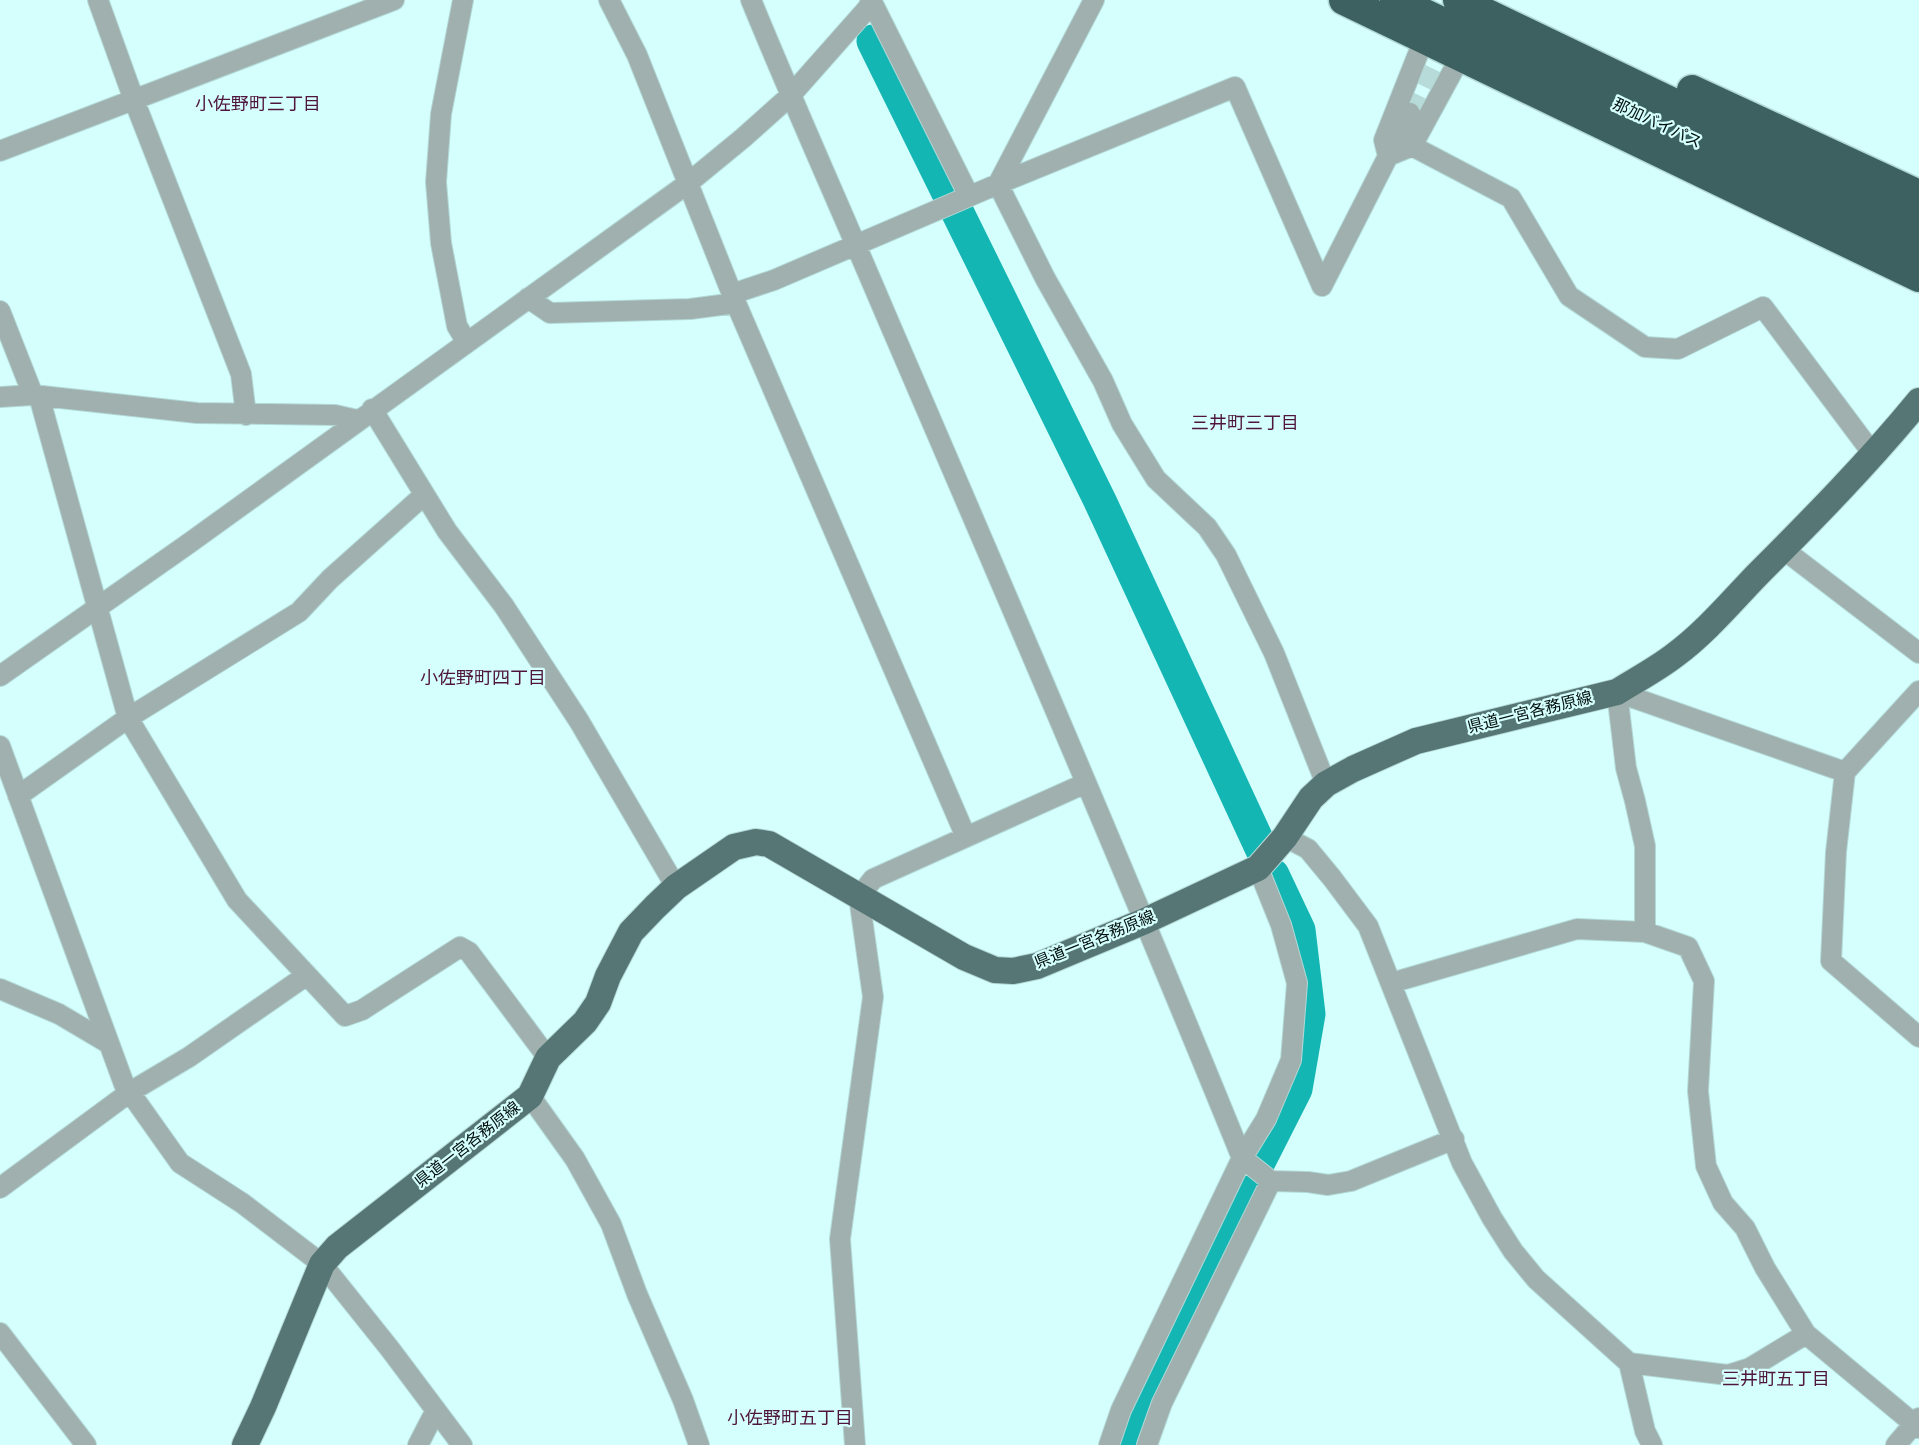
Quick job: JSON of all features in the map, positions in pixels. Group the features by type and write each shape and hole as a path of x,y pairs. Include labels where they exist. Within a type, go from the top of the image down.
{"highway":[{"path":"1344,0 1919,277"},
{"name":"那加バイパス","path":"1395,0 1869,211 1919,221"},
{"name":"那加バイパス","path":"1458,0 1869,211 1919,247"},
{"path":"1496,0 1919,195"}],"main road":[{"name":"県道一宮各務原線","path":"245,1445 322,1264 337,1247 530,1096 548,1058 585,1022 598,1003 608,976 631,932 676,887 734,847 756,842 769,844 964,957 994,970 1012,972 1037,966 1145,921 1258,868 1285,837 1311,798 1326,784 1353,769 1416,741 1617,692 1676,654 1706,627 1873,454 1919,401"}],"street":[{"path":"98,0 134,100 241,374 246,415"},
{"path":"0,151 394,0"},
{"path":"463,0 441,114 436,182 441,243 457,326 466,341"},
{"path":"609,0 637,55 734,298 966,837"},
{"path":"750,0 1145,921 1244,1160 1267,1178 1328,1185 1352,1181 1454,1139"},
{"path":"0,676 687,184 790,96 872,0 957,200"},
{"path":"998,184 1094,0"},
{"path":"1388,156 1384,140 1424,39"},
{"path":"1388,156 1412,146 1461,56"},
{"path":"528,298 550,313 690,309 734,298 957,200 1235,87 1322,286 1410,112"},
{"path":"1412,146 1511,198 1569,296 1646,347 1678,349 1763,307 1873,454"},
{"path":"998,184 1045,278 1103,381 1128,434 1156,479 1207,527 1226,555 1274,653 1326,784"},
{"path":"0,311 36,395 99,607 129,718 237,900 345,1016 362,1010 460,947 469,952 548,1058"},
{"path":"0,397 36,395 197,413 364,415"},
{"path":"364,415 504,606 579,722 676,887"},
{"path":"18,796 129,718 299,612 330,579 423,496"},
{"path":"1783,549 1919,653"},
{"path":"1919,691 1845,772 1836,852 1831,961 1919,1037"},
{"path":"1645,932 1645,846 1626,768 1617,692 1845,772"},
{"path":"0,746 124,1084 180,1163 242,1203 322,1264 462,1445"},
{"path":"855,1445 840,1239 873,997 859,897 873,879 1086,783"},
{"path":"1285,837 1308,849 1368,926 1462,1164 1513,1251 1536,1279 1629,1363 1645,1431 1652,1445"},
{"path":"1109,1445 1121,1410 1266,1119 1291,1060 1297,983 1281,925 1258,868"},
{"path":"1391,983 1577,929 1645,932 1688,946 1704,981 1698,1091 1706,1166 1723,1203 1745,1228 1765,1268 1806,1334 1917,1423 1896,1445"},
{"path":"0,1188 130,1092 189,1057 307,975"},
{"path":"0,989 59,1014 108,1042"},
{"path":"530,1096 575,1159 611,1224 699,1445"},
{"path":"1148,1445 1162,1403 1267,1178"},
{"path":"0,1333 86,1445"},
{"path":"1629,1363 1728,1375 1750,1368 1806,1334"},
{"path":"418,1445 436,1410"}],"waterway":[{"path":"873,41 1100,501 1262,850"},
{"path":"1130,1445 1142,1406 1221,1237 1296,1089 1309,1014 1299,930 1273,875"}],"tunnel":[{"path":"1410,113 1447,37"}],"district":[{"name":"小佐野町三丁目","path":"258,104"},
{"name":"三井町三丁目","path":"1245,423"},
{"name":"小佐野町四丁目","path":"483,678"},
{"name":"三井町五丁目","path":"1776,1379"},
{"name":"小佐野町五丁目","path":"790,1418"}]}
